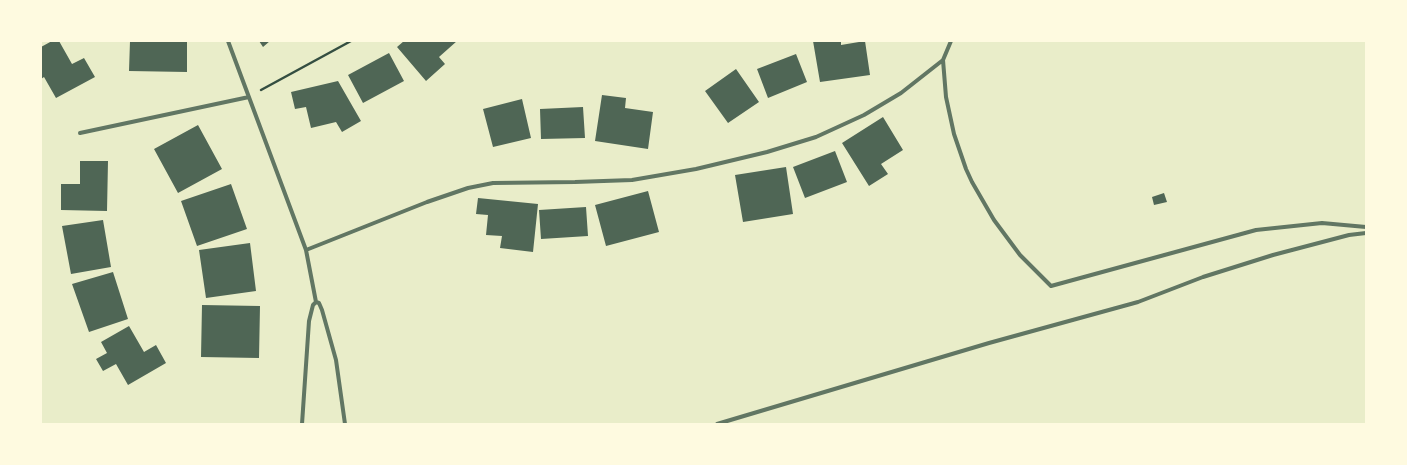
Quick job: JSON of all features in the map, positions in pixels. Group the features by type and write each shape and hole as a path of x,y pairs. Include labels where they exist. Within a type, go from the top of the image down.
{"street":[{"path":"228,41 306,250 316,302 319,303 322,310 336,360 345,424"},
{"path":"951,41 943,60 946,97 954,134 966,169 994,220 1020,255 1051,286 1256,230 1322,223 1366,227"},
{"path":"306,250 427,202 468,188 493,183 632,180 696,169 767,152 816,137 864,115 901,93 943,60"},
{"path":"80,133 248,96"},
{"path":"717,424 989,343 1138,302 1203,276 1273,255 1349,235 1366,233"},
{"path":"302,424 309,321 313,305 316,302"}],"path":[{"path":"248,96 351,41"}],"building":[{"path":"52,41 59,41 72,64 84,58 95,77 56,98 44,77 41,79 41,47"},
{"path":"130,41 187,41 187,72 129,71"},
{"path":"259,41 270,41 263,47"},
{"path":"404,41 457,41 439,57 445,64 426,81 397,47"},
{"path":"813,41 841,41 841,45 865,41 870,75 820,82"},
{"path":"389,53 404,81 363,103 348,75"},
{"path":"796,54 807,82 768,98 757,69"},
{"path":"736,69 759,102 728,123 705,91"},
{"path":"338,81 361,121 342,132 336,122 311,128 306,107 295,109 291,92"},
{"path":"602,95 626,98 625,108 653,112 648,149 595,141"},
{"path":"522,99 531,138 493,147 483,109"},
{"path":"583,107 585,138 541,139 540,109"},
{"path":"883,117 903,150 881,164 888,174 869,186 842,143"},
{"path":"198,125 222,169 178,193 154,149"},
{"path":"835,151 847,182 805,198 793,167"},
{"path":"80,161 108,161 107,211 61,210 61,184 80,184"},
{"path":"786,167 793,214 743,222 735,175"},
{"path":"231,184 247,229 197,246 181,201"},
{"path":"648,191 659,232 606,246 595,205"},
{"path":"1164,193 1167,202 1154,205 1152,197"},
{"path":"478,198 538,204 533,252 500,248 502,236 486,235 488,215 476,214"},
{"path":"586,207 588,236 541,239 539,210"},
{"path":"103,220 111,267 71,274 62,226"},
{"path":"250,243 256,291 206,298 199,250"},
{"path":"113,272 128,319 89,332 72,284"},
{"path":"202,305 260,306 259,358 201,357"},
{"path":"129,326 144,352 156,345 166,363 128,385 116,364 103,371 96,359 107,353 101,342"}]}
